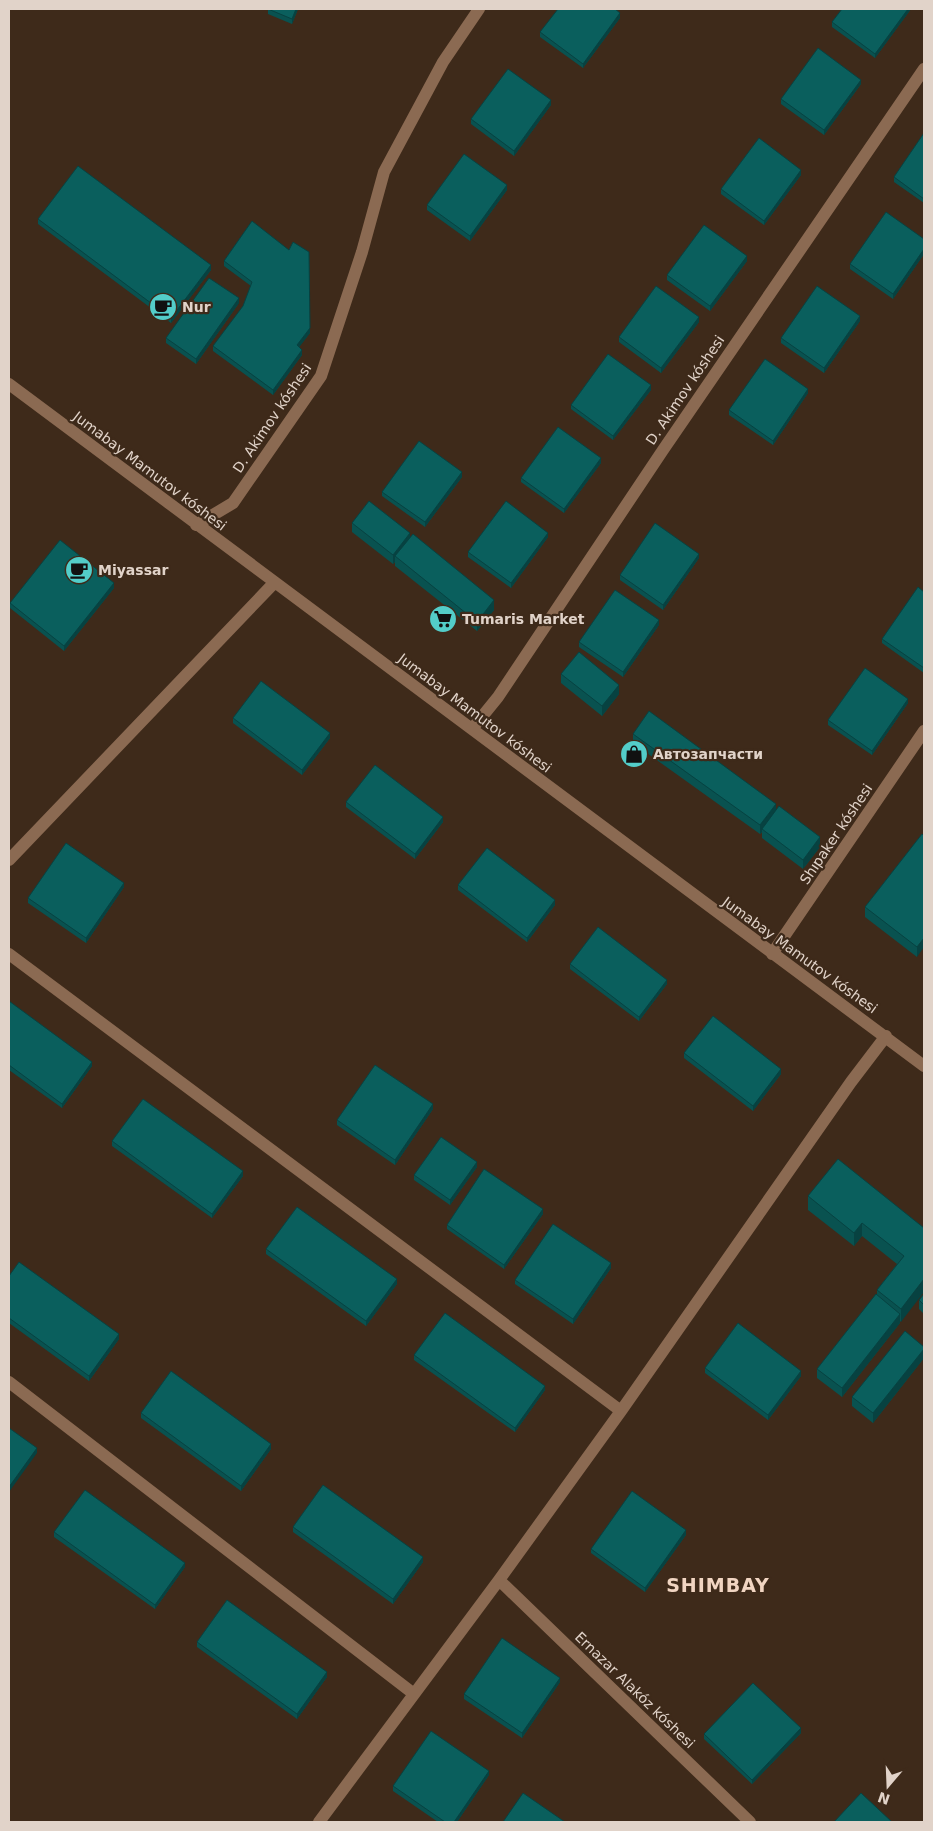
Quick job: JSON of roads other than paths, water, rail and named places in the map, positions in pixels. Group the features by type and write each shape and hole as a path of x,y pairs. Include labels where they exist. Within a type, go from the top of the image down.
{"street":[{"name":"D. Akimov kóshesi","path":"196,525 233,503 321,376 362,252 384,172 443,62 479,9"},
{"name":"D. Akimov kóshesi","path":"472,729 498,697 662,450 924,69"},
{"name":"Jumabay Mamutov kóshesi","path":"9,384 924,1066"},
{"path":"9,860 274,583"},
{"name":"Shıpaker kóshesi","path":"772,954 924,731"},
{"path":"9,954 621,1411"},
{"path":"319,1822 499,1580 621,1411 850,1082 886,1036"},
{"path":"9,1382 414,1694"},
{"name":"Ernazar Alakóz kóshesi","path":"499,1580 750,1822"}],"place":[{"name":"Nur","path":"163,307"},
{"name":"Miyassar","path":"79,570"},
{"name":"Tumaris Market","path":"443,619"},
{"name":"Автозапчасти","path":"634,754"}],"district":[{"name":"SHIMBAY","path":"718,1585"}]}
